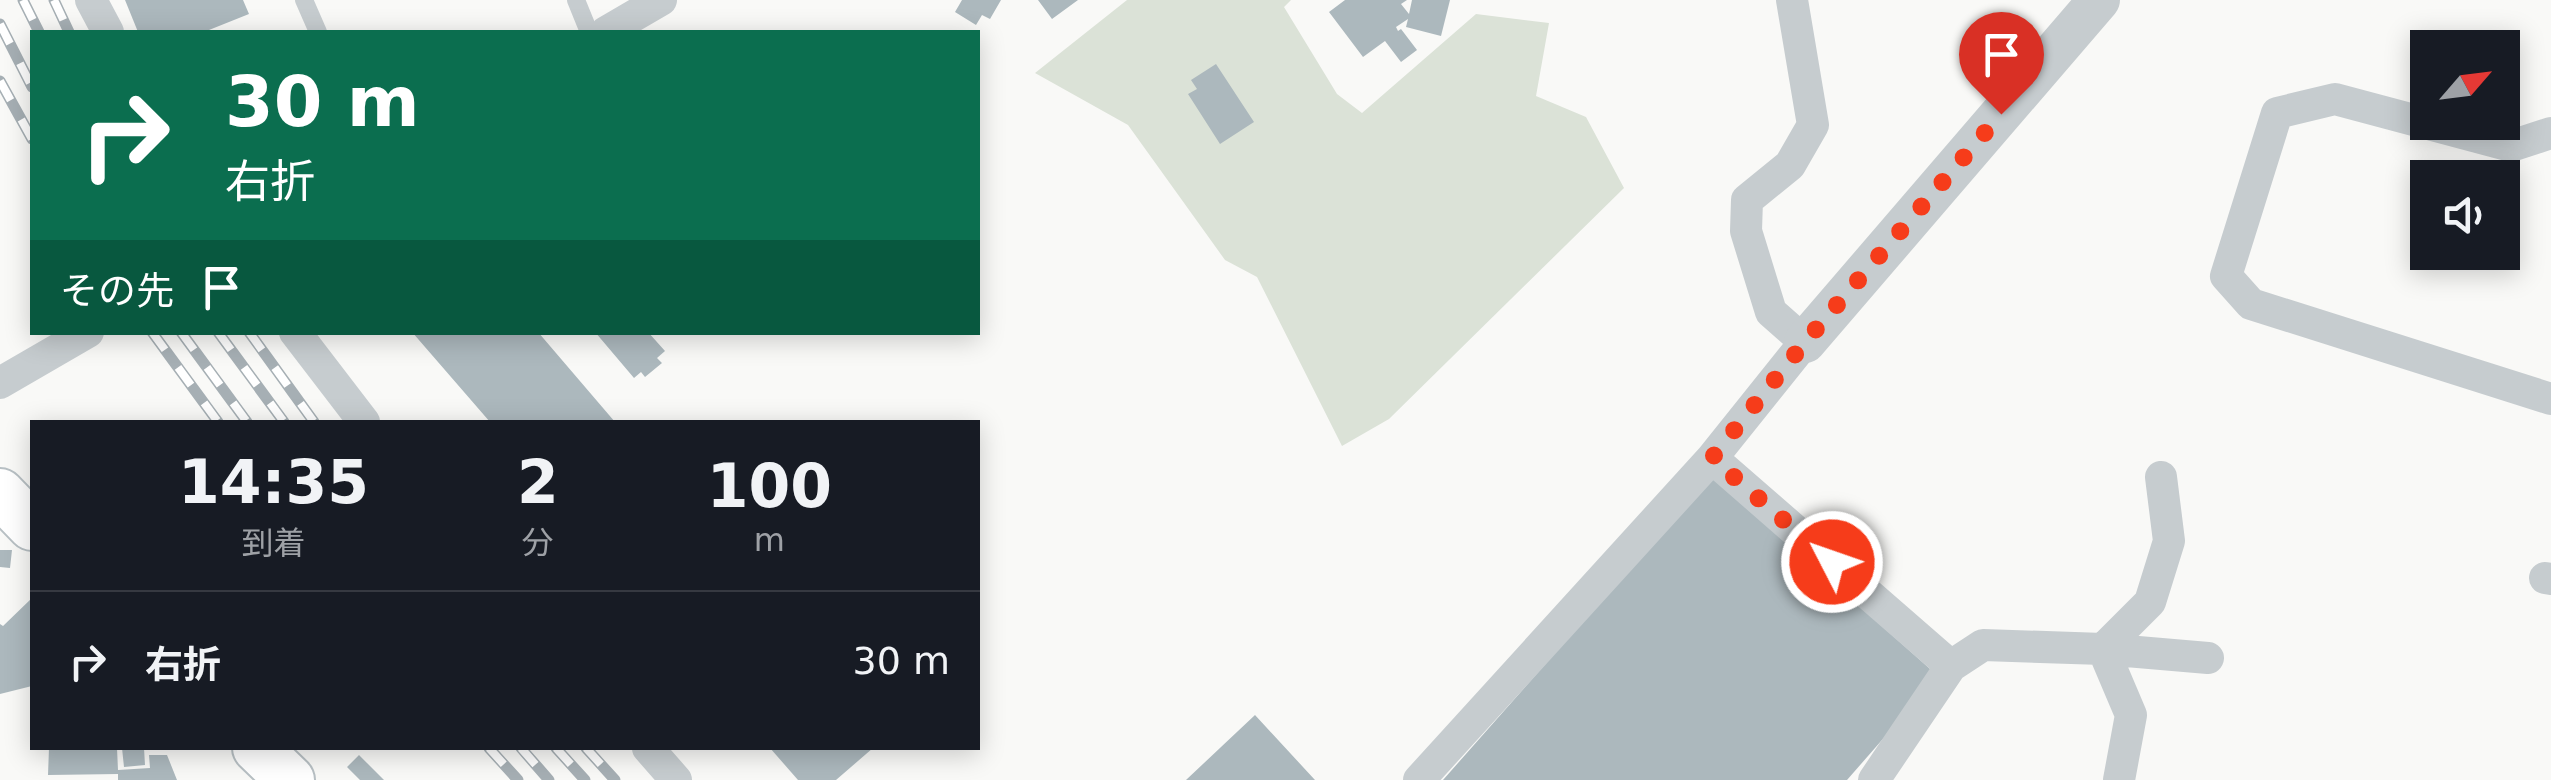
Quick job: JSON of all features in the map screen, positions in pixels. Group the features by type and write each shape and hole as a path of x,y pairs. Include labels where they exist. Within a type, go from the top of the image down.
{"main road":[{"path":"0,494 30,524"},
{"path":"259,750 290,780"}],"street":[{"path":"91,0 107,30"},
{"path":"609,30 661,0"},
{"path":"1792,0 1813,125 1790,166 1746,200 1746,232 1770,312 1805,342"},
{"path":"1419,780 1712,458 1805,342 2099,0"},
{"path":"2551,133 2510,146 2335,99 2277,113 2226,276 2251,304 2551,399"},
{"path":"0,384 83,335"},
{"path":"296,335 362,420"},
{"path":"1712,458 1951,666"},
{"path":"2102,650 2150,602 2169,541 2160,478"},
{"path":"1874,780 1951,666 1982,646 2208,658"},
{"path":"2102,650 2130,715 2118,780"},
{"path":"650,750 676,780"}],"lane":[{"path":"304,0 317,30"},
{"path":"576,0 588,30"}],"shaded area":[{"path":"1127,0 1291,0 1284,7 1337,94 1362,113 1476,14 1549,23 1536,96 1586,117 1624,188 1389,419 1342,446 1257,277 1225,260 1128,125 1035,73"}],"building":[{"path":"125,0 243,0 249,14 209,30 137,30"},
{"path":"962,0 1001,0 990,19 982,15 976,25 955,12"},
{"path":"1038,0 1078,0 1052,19"},
{"path":"1345,0 1407,0 1401,4 1409,14 1412,0 1450,0 1441,36 1406,27 1408,19 1396,27 1417,50 1401,62 1385,41 1363,57 1329,12"},
{"path":"1216,64 1254,122 1220,144 1188,94 1197,89 1191,80"},
{"path":"415,335 541,335 613,420 488,420"},
{"path":"598,335 651,335 665,351 657,358 662,363 645,377 641,372 634,378"},
{"path":"1712,475 1938,676 1847,780 1443,780"},
{"path":"0,550 12,550 10,568 0,567"},
{"path":"30,600 30,686 0,694 0,624 3,626"},
{"path":"1255,715 1315,780 1186,780"},
{"path":"49,750 117,750 118,770 150,768 149,755 167,755 177,780 118,780 118,774 48,775"},
{"path":"122,750 144,750 145,765 124,767"},
{"path":"772,750 871,750 836,780 798,780"},
{"path":"359,755 384,780 360,780 347,767"}],"railway":[{"path":"23,0 38,30"},
{"path":"54,0 68,30"},
{"path":"0,24 30,83"},
{"path":"0,81 30,135"},
{"path":"154,335 217,420"},
{"path":"183,335 246,420"},
{"path":"220,335 283,420"},
{"path":"251,335 313,420"},
{"path":"491,750 518,780"},
{"path":"523,750 549,780"},
{"path":"558,750 585,780"},
{"path":"588,750 615,780"}],"route":[{"path":"1832,562 1712,458 1805,342 2001,114"}]}
